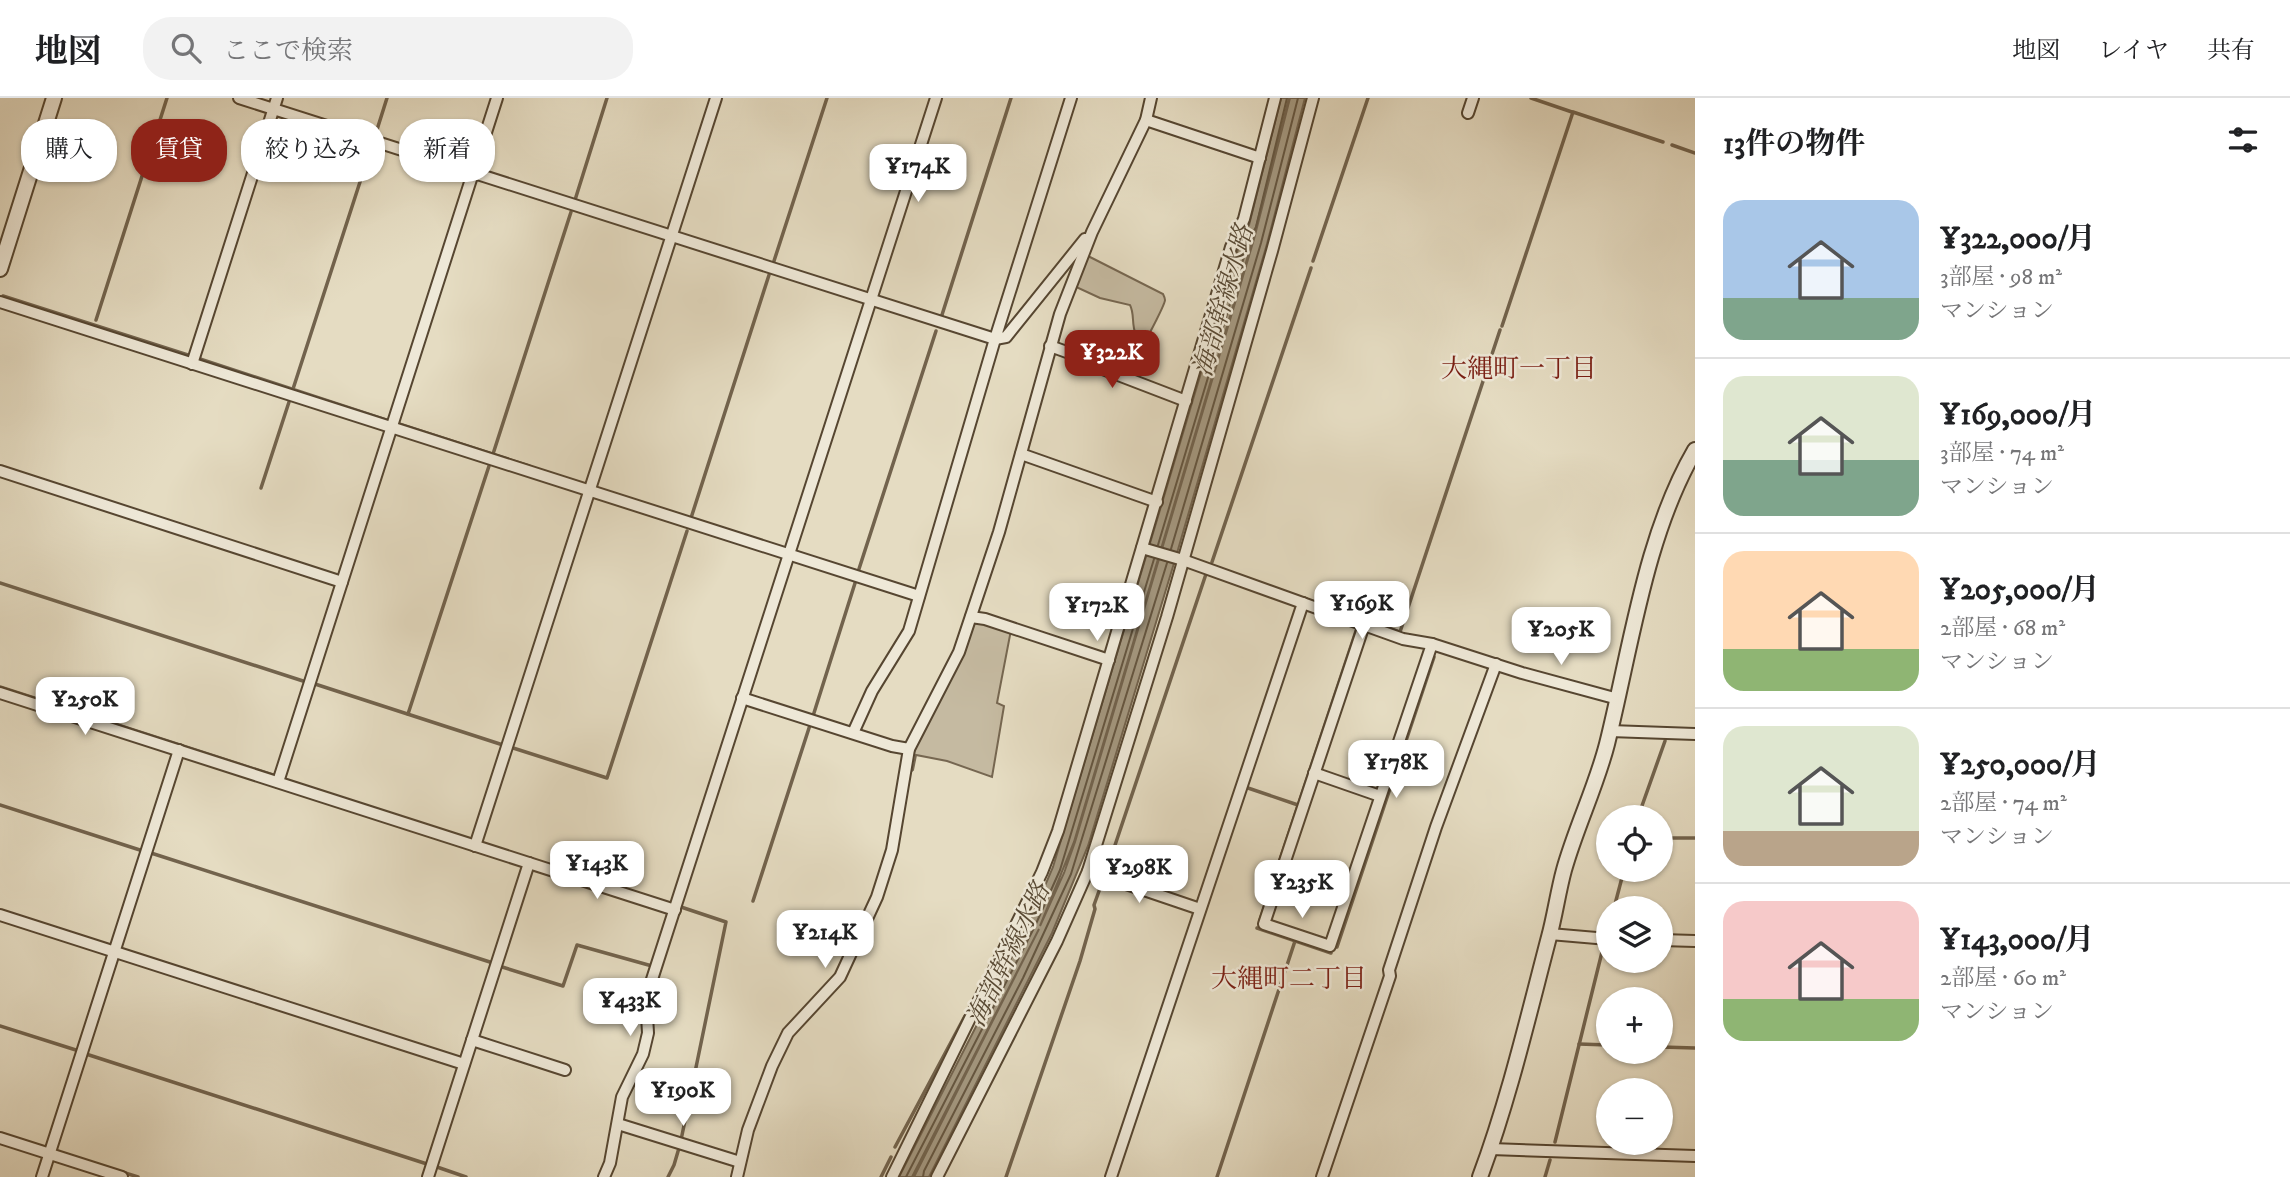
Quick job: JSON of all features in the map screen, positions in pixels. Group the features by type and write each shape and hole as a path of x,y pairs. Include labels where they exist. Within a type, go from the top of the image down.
{"street":[{"path":"0,269 54,98"},
{"path":"239,98 399,150"},
{"path":"192,364 277,98"},
{"path":"490,119 497,98"},
{"path":"475,845 716,98"},
{"path":"604,1177 610,1163 622,1097 643,1054 648,1034 646,998 936,98"},
{"path":"853,733 872,691 909,631 995,339 1071,98"},
{"path":"737,1177 748,1130 763,1086 788,1033 840,977 877,897 892,850 909,749 959,652 999,532 1050,345 1092,232 1146,120 1151,98"},
{"path":"892,1177 1042,872 1058,831 1231,247 1244,219 1275,98"},
{"path":"937,1177 1057,941 1088,871 1183,560 1272,251 1312,98"},
{"path":"1468,113 1473,98"},
{"path":"1146,120 1260,158"},
{"path":"495,181 995,339 1006,337 1092,232"},
{"path":"278,782 470,182"},
{"path":"0,302 919,596"},
{"path":"1050,345 1086,359 1100,369 1186,401"},
{"path":"1480,1177 1491,1149 1550,934 1564,870 1610,731 1653,547 1675,487 1695,450"},
{"path":"1021,454 1157,502"},
{"path":"0,471 342,582"},
{"path":"1142,548 1183,560 1403,639 1432,644 1618,699"},
{"path":"1111,1177 1303,603"},
{"path":"971,618 985,619 1109,660"},
{"path":"1364,625 1264,924 1330,946 1432,644"},
{"path":"1322,1177 1390,976 1389,970 1436,827 1496,664"},
{"path":"0,693 675,910"},
{"path":"742,698 909,749"},
{"path":"1610,731 1695,734"},
{"path":"42,1177 179,750"},
{"path":"1314,774 1380,796"},
{"path":"428,1177 529,863"},
{"path":"1088,871 1200,909"},
{"path":"0,915 464,1064"},
{"path":"1550,934 1596,938"},
{"path":"1673,940 1695,941"},
{"path":"472,1041 565,1070"},
{"path":"618,1124 740,1162"},
{"path":"0,1138 122,1177"},
{"path":"1491,1149 1695,1156"}],"shaded area":[{"path":"1086,255 1163,294 1164,303 1146,339 1136,335 1130,305 1100,298 1074,286"},
{"path":"981,622 1011,630 997,703 1004,706 992,777 947,761 916,755 913,770 908,774 911,751 971,628 975,623"}],"water":[{"name":"海部幹線水路","path":"1281,98 1289,98 1253,239 1074,842 1040,926 1075,842 1254,239 1290,98 1305,98 1267,244 1088,846 1052,933 929,1177 914,1177 1039,929 912,1177 899,1177 1029,923 1053,867 1242,236 1249,225"}],"waterway":[{"path":"96,320 167,98"},
{"path":"380,119 387,98"},
{"path":"575,200 607,98"},
{"path":"773,264 827,98"},
{"path":"941,318 1011,98"},
{"path":"1313,261 1368,98"},
{"path":"1531,98 1572,112"},
{"path":"1502,326 1573,112 1663,142"},
{"path":"1672,145 1695,153"},
{"path":"293,389 360,182"},
{"path":"493,454 571,212"},
{"path":"1212,562 1311,268"},
{"path":"691,518 769,275"},
{"path":"3,296 191,356"},
{"path":"1382,626 1400,632 1500,330"},
{"path":"854,570 858,572 936,331"},
{"path":"200,359 386,420"},
{"path":"261,488 289,402"},
{"path":"399,424 529,466"},
{"path":"408,714 489,466"},
{"path":"510,747 607,778 687,531"},
{"path":"1106,872 1206,574"},
{"path":"813,716 856,580"},
{"path":"0,583 303,681"},
{"path":"1260,920 1357,628"},
{"path":"1337,947 1434,657"},
{"path":"315,684 503,745"},
{"path":"0,687 276,776"},
{"path":"753,901 810,725"},
{"path":"1642,805 1665,741"},
{"path":"1245,787 1298,805"},
{"path":"0,805 143,851"},
{"path":"1673,838 1695,838"},
{"path":"151,853 493,963"},
{"path":"1006,1177 1080,961 1103,880"},
{"path":"1617,896 1621,882"},
{"path":"678,906 726,922 681,1140"},
{"path":"1257,928 1331,953"},
{"path":"1217,1177 1295,941"},
{"path":"499,966 563,986 577,945 652,966"},
{"path":"1555,1142 1597,973"},
{"name":"海部幹線水路","path":"895,1147 965,1016"},
{"path":"0,1026 79,1051"},
{"path":"1579,1044 1596,1045"},
{"path":"1673,1047 1695,1048"},
{"path":"86,1054 427,1164"},
{"path":"668,1177 679,1148"},
{"path":"881,1177 891,1157"},
{"path":"1545,1177 1550,1160"},
{"path":"437,1167 466,1177"},
{"path":"122,1172 138,1177"}],"district":[{"name":"大縄町一丁目","path":"1519,369"},
{"name":"大縄町二丁目","path":"1289,979"}]}
